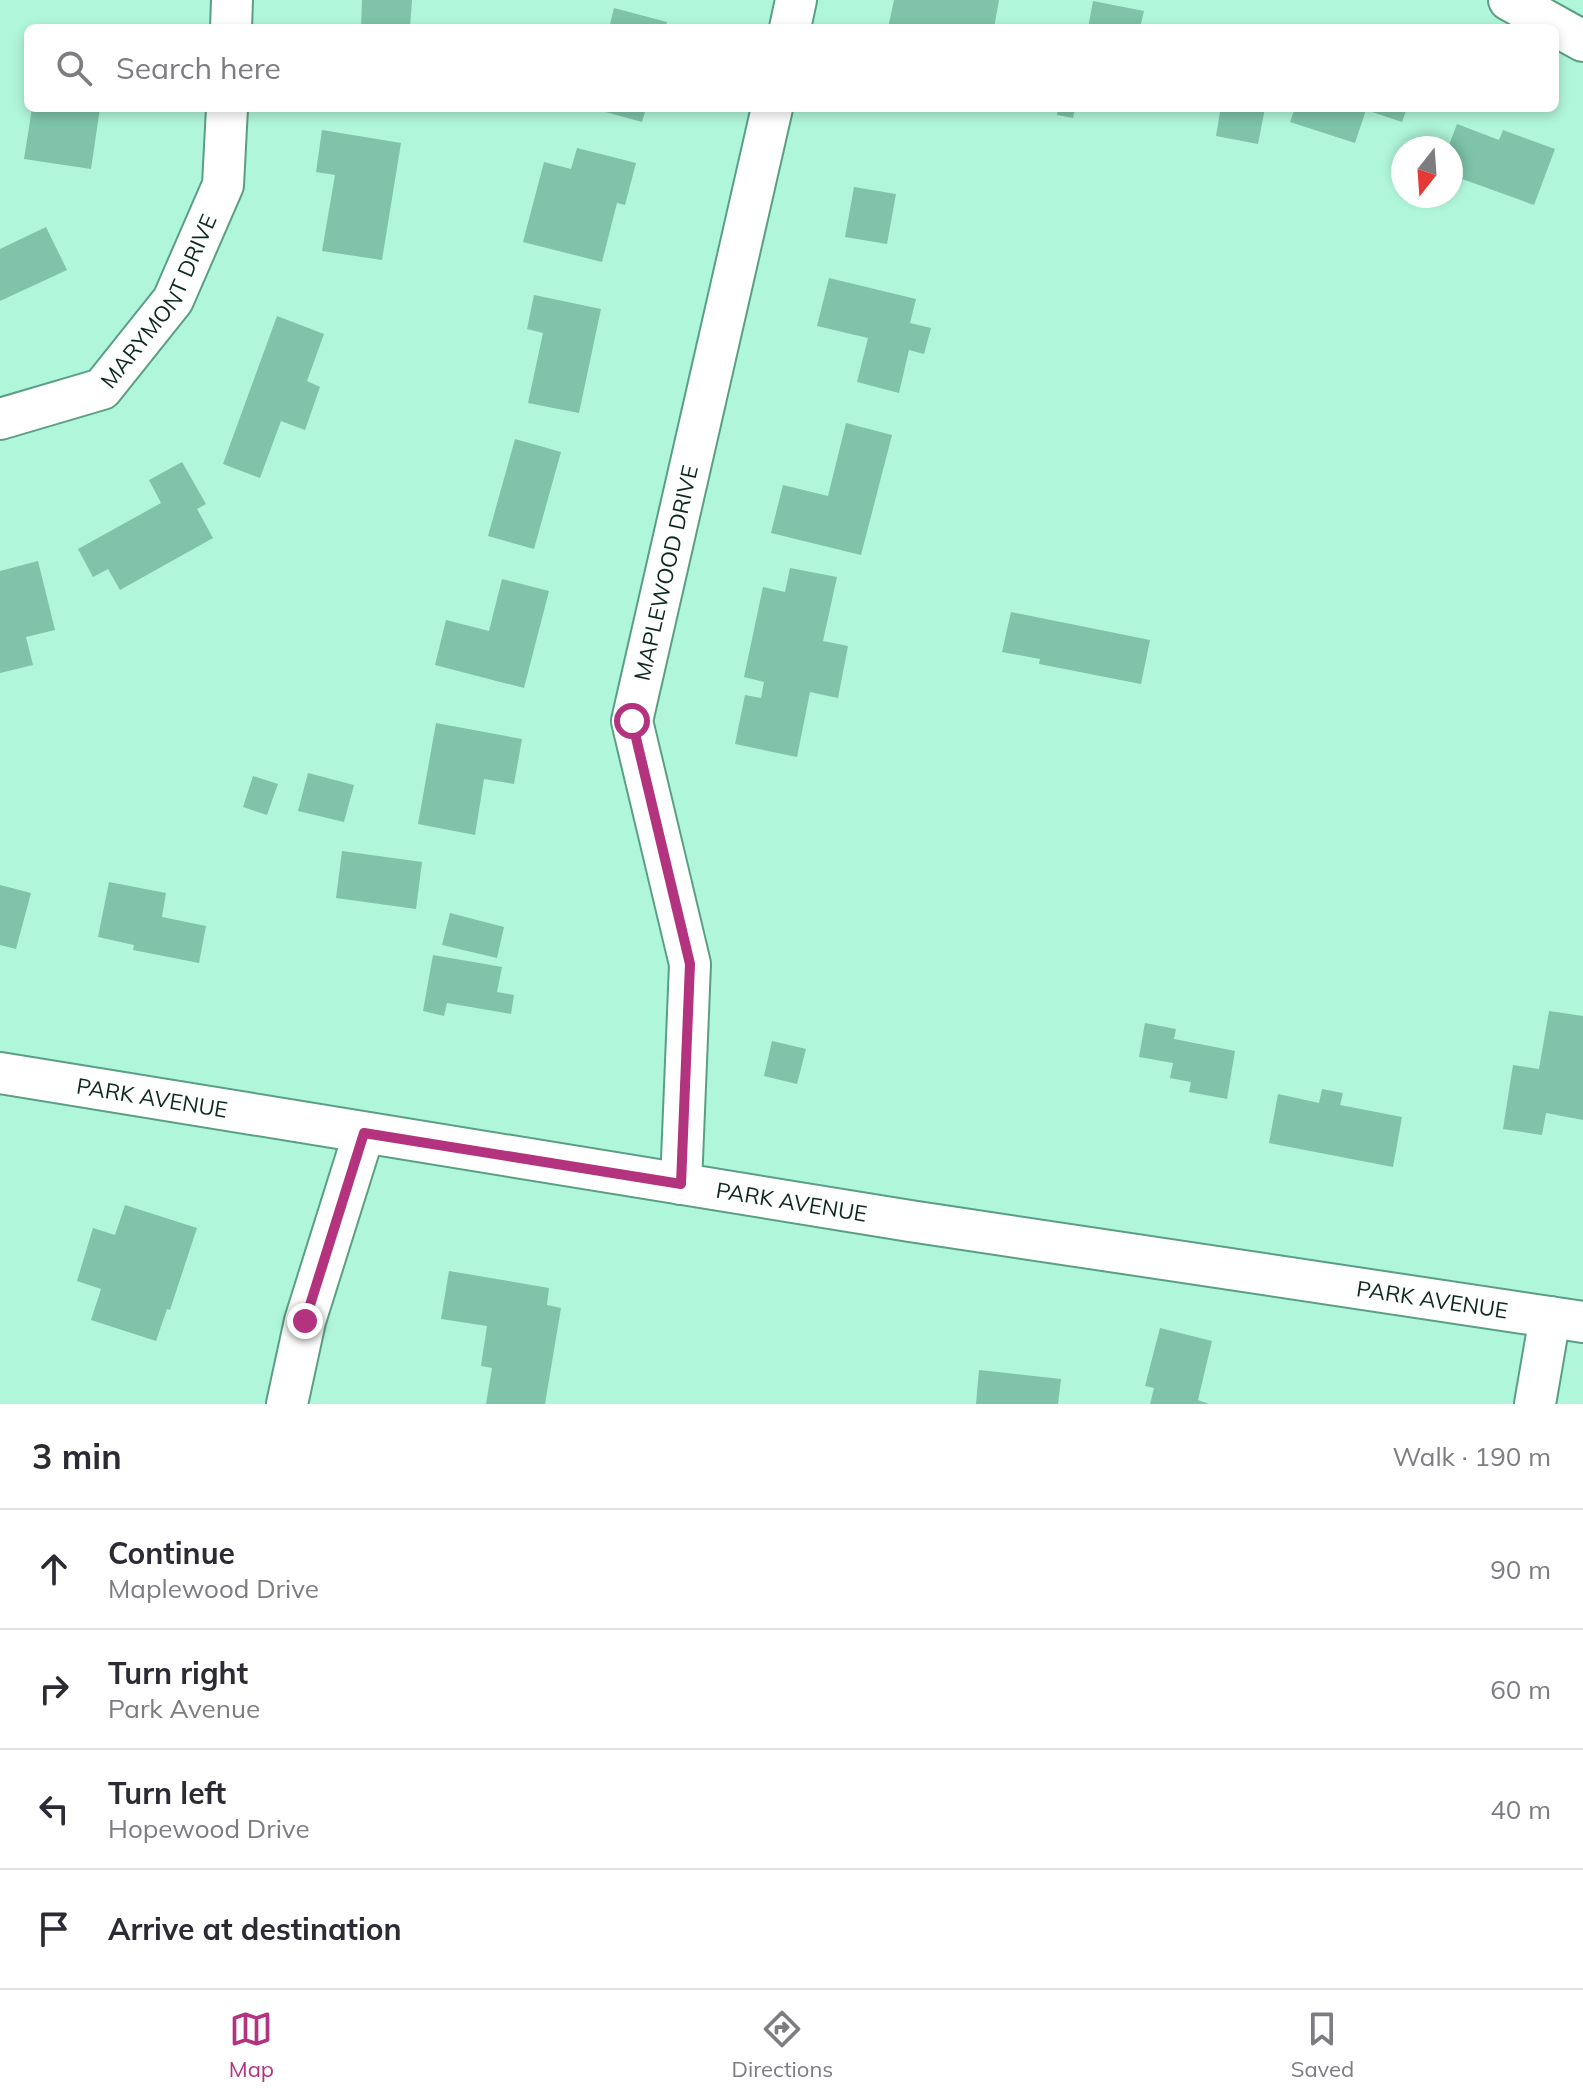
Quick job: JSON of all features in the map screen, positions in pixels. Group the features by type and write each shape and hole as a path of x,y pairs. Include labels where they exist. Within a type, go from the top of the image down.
{"street":[{"path":"231,24 232,0"},
{"path":"791,24 796,0"},
{"path":"1509,0 1552,24"},
{"path":"1559,28 1583,41"},
{"name":"MARYMONT DRIVE","path":"0,419 102,389 173,300 223,185 227,112"},
{"name":"MAPLEWOOD DRIVE","path":"681,1184 690,964 632,721 771,112"},
{"name":"PARK AVENUE","path":"0,1073 681,1184 1566,1320"},
{"path":"287,1404 305,1321 364,1133"},
{"path":"1535,1404 1566,1320"}],"building":[{"path":"362,0 412,0 410,24 361,24"},
{"path":"894,0 999,0 995,24 889,24"},
{"path":"1093,1 1144,11 1141,24 1089,24"},
{"path":"614,8 667,22 667,24 610,24"},
{"path":"31,112 99,112 91,169 24,159"},
{"path":"606,112 645,112 642,122"},
{"path":"1057,112 1074,112 1073,118 1057,115"},
{"path":"1220,112 1264,112 1258,144 1216,136"},
{"path":"1294,112 1365,112 1355,143 1290,122"},
{"path":"1372,112 1406,112 1402,122"},
{"path":"1457,124 1499,140 1503,130 1555,149 1534,205 1463,179 1463,136 1452,136"},
{"path":"322,130 401,143 382,260 322,251 335,175 316,172"},
{"path":"577,148 636,163 625,205 617,203 602,262 523,242 544,162 571,169"},
{"path":"854,187 896,194 887,244 845,237"},
{"path":"46,227 67,270 0,301 0,249"},
{"path":"829,278 916,299 910,323 931,328 924,354 909,350 899,393 857,382 868,338 817,326"},
{"path":"534,295 601,309 579,413 528,403 543,333 527,329"},
{"path":"277,316 324,334 307,381 320,387 305,430 281,421 260,478 223,464"},
{"path":"846,423 892,435 861,555 771,533 783,485 828,496"},
{"path":"515,439 561,452 534,549 488,536"},
{"path":"182,462 206,504 197,509 213,538 120,590 108,569 93,577 78,549 161,503 149,480"},
{"path":"38,561 55,630 26,637 33,665 0,673 0,571"},
{"path":"790,568 837,577 823,641 848,646 838,698 810,692 797,757 735,744 745,695 761,698 764,682 744,677 763,587 785,592"},
{"path":"502,579 549,591 524,688 435,665 446,620 489,631"},
{"path":"1011,612 1150,640 1141,684 1039,664 1040,659 1002,652"},
{"path":"436,723 522,739 514,784 484,779 475,835 418,824"},
{"path":"308,773 354,785 344,822 298,811"},
{"path":"253,776 278,784 267,815 243,807"},
{"path":"342,851 422,862 416,909 336,898"},
{"path":"109,882 166,893 162,917 206,926 199,963 133,950 134,945 98,937"},
{"path":"0,885 31,893 16,949 0,945"},
{"path":"450,913 504,927 497,958 442,945"},
{"path":"433,955 502,967 497,992 514,995 511,1014 447,1003 444,1016 423,1011"},
{"path":"1549,1011 1583,1016 1583,1120 1546,1113 1542,1135 1503,1129 1513,1065 1539,1069"},
{"path":"1145,1023 1176,1029 1174,1039 1235,1051 1227,1099 1189,1092 1191,1082 1170,1078 1173,1063 1139,1057"},
{"path":"772,1041 806,1049 797,1084 764,1076"},
{"path":"1322,1089 1343,1093 1340,1105 1402,1117 1393,1167 1269,1143 1278,1094 1319,1103"},
{"path":"125,1205 197,1228 170,1310 167,1309 156,1341 91,1320 101,1289 77,1281 93,1228 115,1235"},
{"path":"449,1271 549,1288 547,1305 561,1308 545,1404 486,1404 492,1368 481,1366 487,1326 441,1319"},
{"path":"1160,1328 1212,1341 1198,1400 1209,1404 1150,1404 1154,1388 1145,1386"},
{"path":"979,1370 1061,1379 1058,1404 976,1404"}],"route":[{"path":"305,1321 364,1133 681,1184 690,964 632,721"}]}
